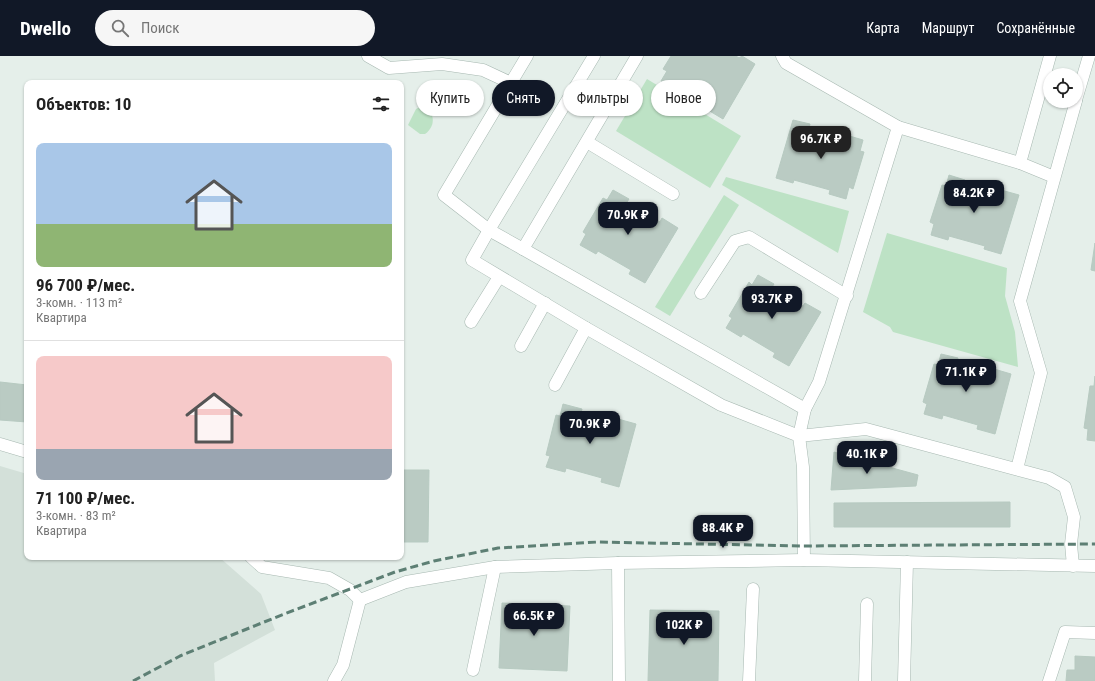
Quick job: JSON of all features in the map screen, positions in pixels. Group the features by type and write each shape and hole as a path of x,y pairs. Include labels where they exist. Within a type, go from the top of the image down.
{"street":[{"path":"368,56 389,68 442,64 483,70 506,80"},
{"path":"512,80 527,56"},
{"path":"594,56 472,260 586,328 721,405 799,436 866,429 1049,478 1065,487 1074,517 1071,544 1073,566"},
{"path":"523,249 588,142 637,56"},
{"path":"782,56 786,63 898,127 1020,162 1054,177"},
{"path":"1020,162 1050,56"},
{"path":"1083,77 1089,56"},
{"path":"1017,469 1041,373 1020,301 1074,108"},
{"path":"492,114 444,195 489,230 806,409"},
{"path":"804,560 803,467 799,436 806,409 819,382 847,296 898,127"},
{"path":"588,142 672,194"},
{"path":"701,293 735,241 749,236 847,296"},
{"path":"471,322 499,277"},
{"path":"521,346 545,303"},
{"path":"555,384 586,328"},
{"path":"0,444 24,451"},
{"path":"254,560 262,567 329,578 350,590 360,600"},
{"path":"360,600 406,582 495,567 618,562 804,560 1095,566"},
{"path":"618,562 619,681"},
{"path":"904,681 907,562"},
{"path":"473,670 495,567"},
{"path":"749,681 753,589"},
{"path":"334,681 343,665 360,600"},
{"path":"865,681 867,604"},
{"path":"1049,681 1065,632 1095,634"}],"shaded area":[{"path":"0,466 24,473 24,560 222,560 261,594 275,630 214,663 215,681 0,681"}],"green space":[{"path":"647,79 651,81 651,116 708,116 741,136 710,188 616,131 625,116 643,116 643,86"},
{"path":"416,109 416,116 432,116 433,118 429,131 425,134 420,134 408,125"},
{"path":"726,177 849,211 838,253 722,185"},
{"path":"724,195 739,205 670,316 655,307"},
{"path":"887,233 1007,268 1005,296 1015,332 1018,367 893,332 890,327 863,312"}],"building":[{"path":"671,56 736,56 739,58 742,56 755,64 723,119 716,115 716,80 662,80 667,71 663,69"},
{"path":"793,120 810,124 809,128 845,139 846,135 863,140 860,151 864,152 853,189 849,187 846,199 829,194 830,190 794,180 793,183 776,178"},
{"path":"949,175 965,180 964,183 1000,193 1001,190 1019,195 1001,254 984,249 985,246 949,236 948,240 931,235 934,224 930,222 942,185 946,186"},
{"path":"613,190 629,199 627,202 660,222 662,218 678,228 645,283 629,274 631,270 598,251 596,254 580,245 586,234 583,232 603,198 607,200"},
{"path":"1095,243 1095,271 1091,270"},
{"path":"758,275 774,284 772,287 803,306 805,303 821,312 789,366 773,357 775,353 743,334 741,337 726,328 732,318 729,316 749,282 752,285"},
{"path":"941,354 958,358 957,362 993,372 994,369 1011,374 995,434 977,429 978,425 943,415 942,419 924,414 927,404 923,402 934,364 938,365"},
{"path":"1095,376 1095,441 1087,440 1088,429 1084,428 1090,386 1094,386"},
{"path":"0,382 24,385 24,422 0,420"},
{"path":"563,404 582,409 581,413 617,423 618,419 636,424 619,487 601,482 602,478 566,468 565,472 546,467 550,456 546,455 556,415 560,416"},
{"path":"834,452 918,475 916,486 831,490"},
{"path":"404,470 429,470 428,542 404,542"},
{"path":"1010,502 1010,527 834,527 834,503"},
{"path":"502,603 570,606 567,671 499,668"},
{"path":"650,610 719,611 718,681 648,681"},
{"path":"1075,656 1095,657 1095,681 1066,681 1067,670 1075,670"}],"railway":[{"path":"133,681 180,656 284,614 395,572 434,561 498,548 598,542 803,546 1095,544"}]}
